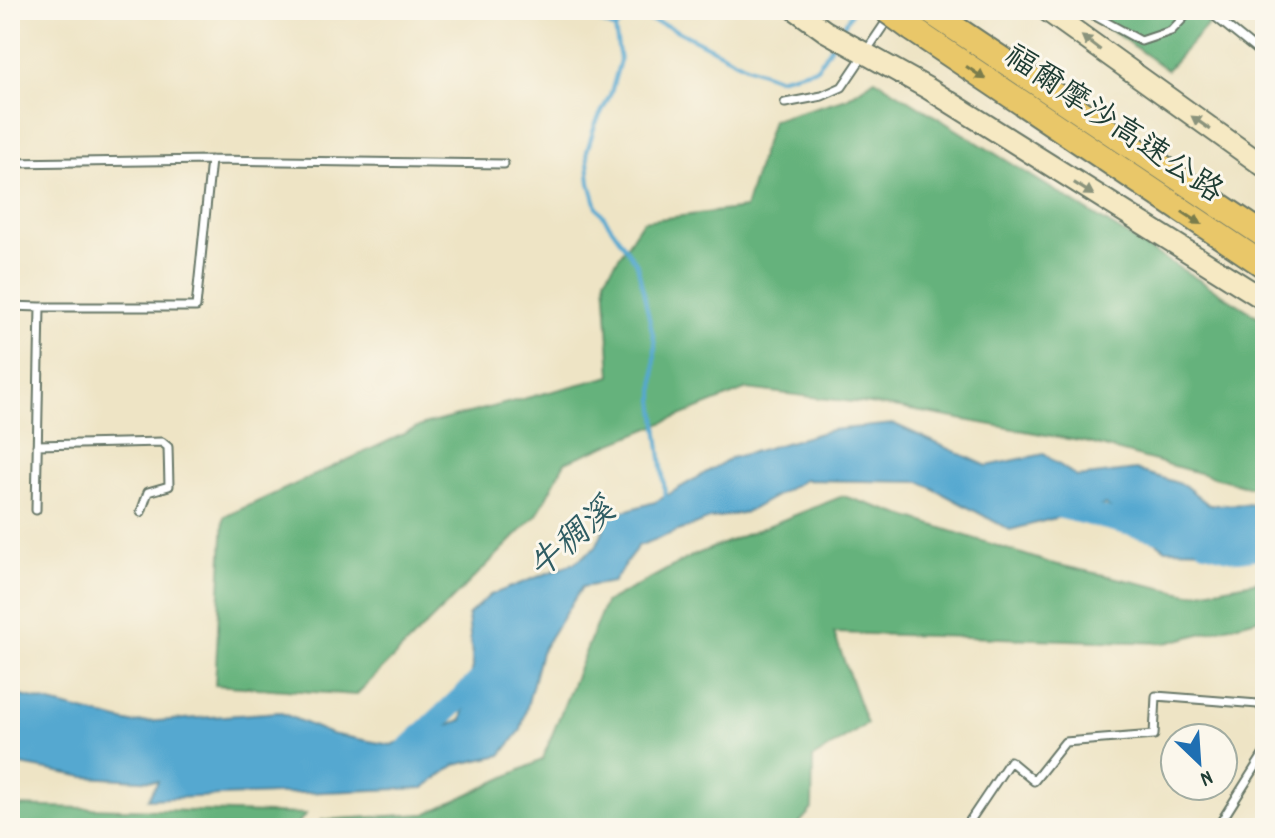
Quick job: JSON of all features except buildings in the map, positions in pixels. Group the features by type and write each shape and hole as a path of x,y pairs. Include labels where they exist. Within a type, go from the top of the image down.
{"highway":[{"name":"福爾摩沙高速公路","path":"886,10 1265,266"},
{"name":"福爾摩沙高速公路","path":"928,10 1265,236"}],"street":[{"path":"796,10 865,54 929,89 1265,300"},
{"path":"1046,10 1265,167"}],"lane":[{"path":"785,103 822,96 842,87 893,10"},
{"path":"1084,10 1141,41 1171,31 1191,10"},
{"path":"1207,10 1265,57"},
{"path":"10,306 196,307 211,160"},
{"path":"10,163 211,160 504,164"},
{"path":"36,510 40,307"},
{"path":"37,445 162,442 168,447 169,486 148,492 141,512"},
{"path":"965,828 1010,761 1034,781 1065,742 1154,735 1156,696 1258,704 1265,712"},
{"path":"1217,828 1265,752"}],"green space":[{"path":"1083,10 1221,10 1167,70"},
{"path":"875,79 1265,321 1265,484 1250,487 1090,443 894,407 747,389 565,462 537,515 356,695 215,685 224,517 423,425 611,376 605,278 643,221 745,208 772,120 847,98"},
{"path":"843,496 1050,563 1189,594 1265,580 1265,617 1166,643 834,633 867,724 813,758 812,809 795,828 321,828 321,820 426,814 542,760 605,603 692,556"},
{"path":"10,806 306,814 294,828 10,828"}],"water":[{"path":"894,424 987,466 1044,454 1077,477 1136,470 1184,485 1209,505 1265,504 1265,551 1166,549 1105,505 1010,530 921,482 804,480 747,512 710,519 638,546 613,582 582,587 541,652 521,730 501,755 455,765 424,788 148,799 158,781 85,777 10,763 10,693 131,723 279,712 331,734 391,745 462,720 473,666 468,615 490,595 574,563 596,547 610,515 655,502 731,458 831,430"}],"waterway":[{"path":"579,10 615,29"},
{"path":"840,32 853,10"},
{"path":"666,501 654,400 655,344 637,264 597,207 590,183 587,151 595,125 611,93 620,60 615,29 631,15 668,26 746,66 778,78 817,68 833,43"},
{"name":"牛稠溪","path":"1050,505 1164,533"},
{"name":"牛稠溪","path":"1206,543 1238,551 1265,547"},
{"name":"牛稠溪","path":"404,752 489,671"}]}
